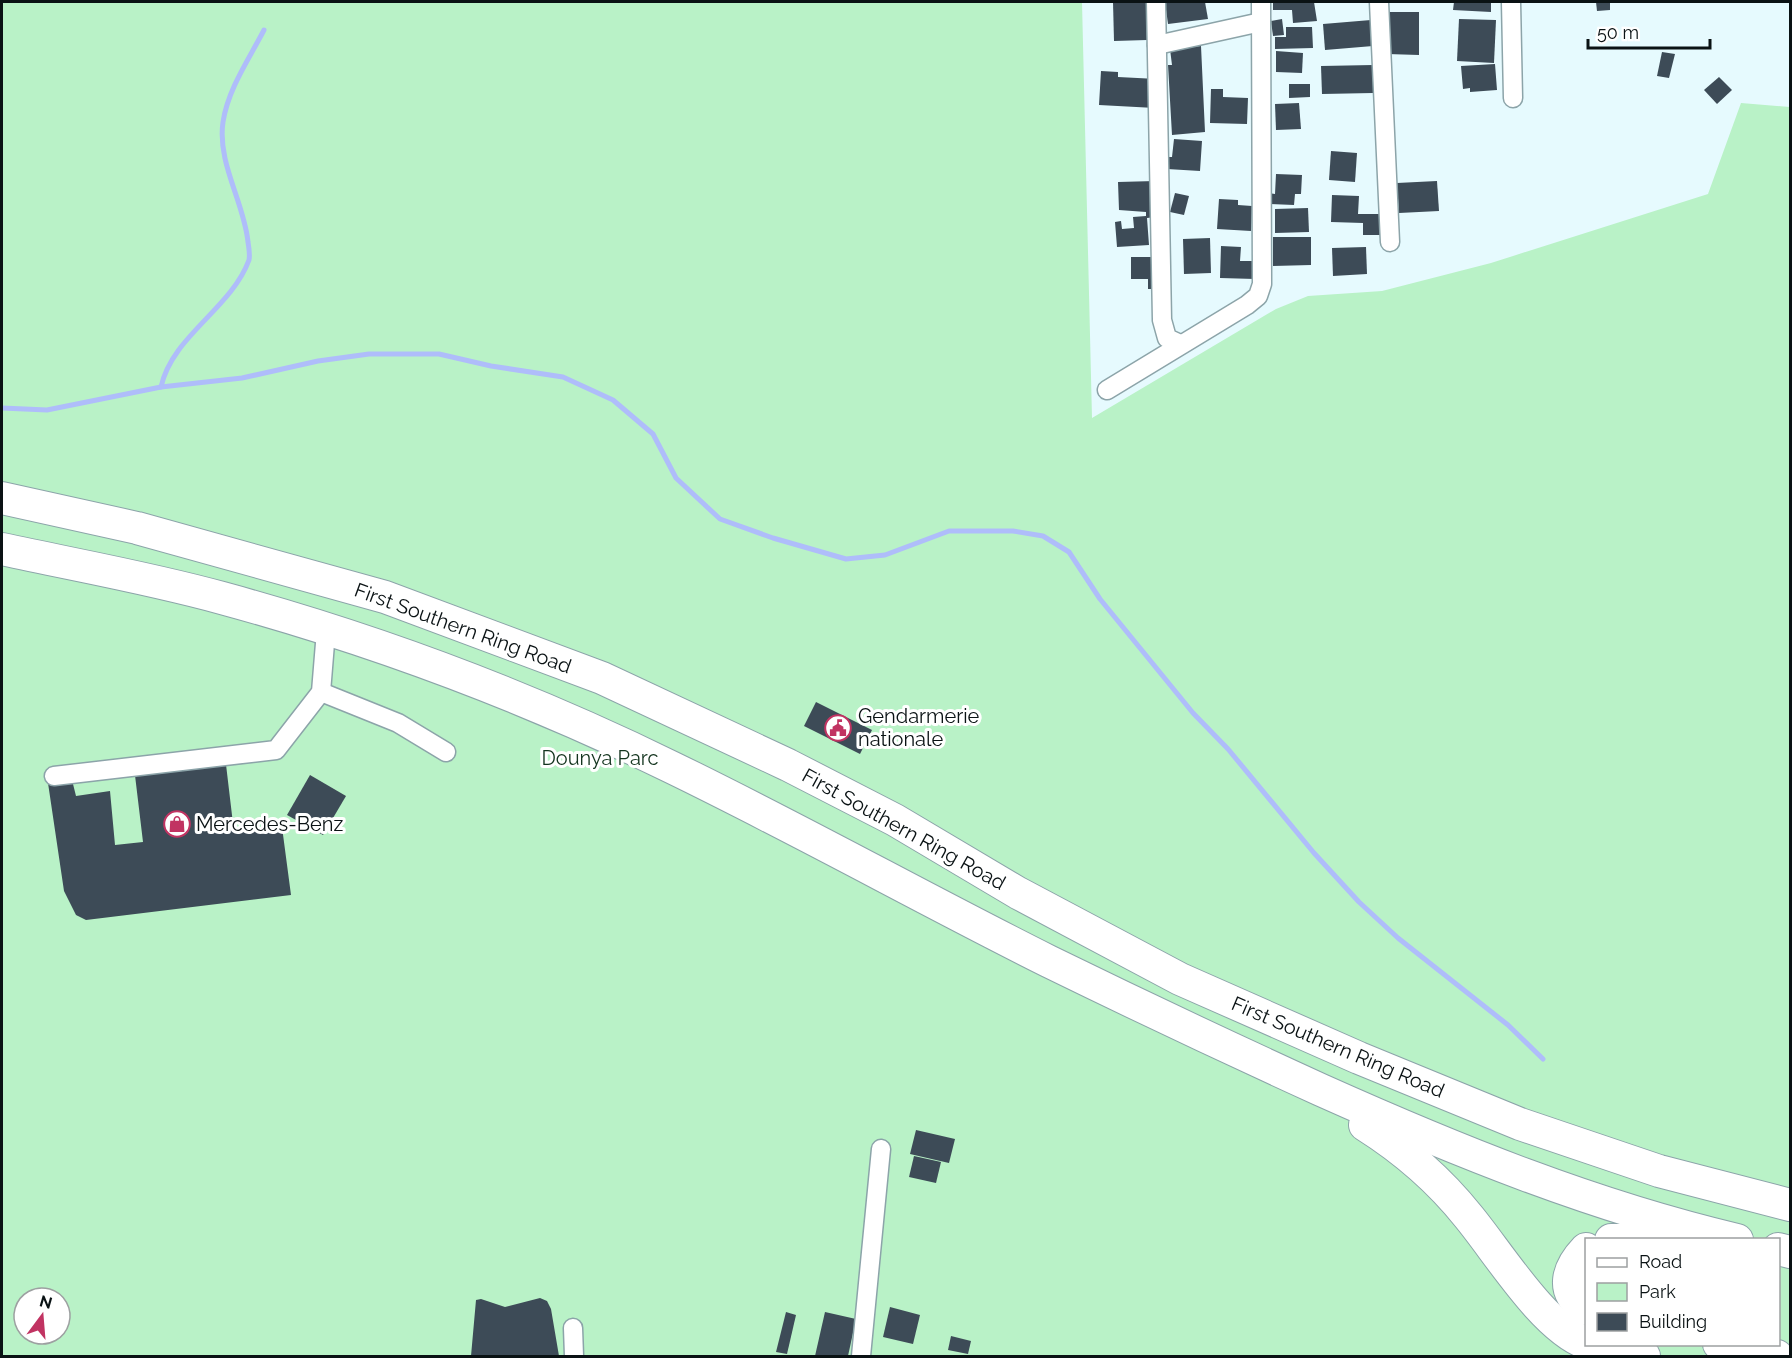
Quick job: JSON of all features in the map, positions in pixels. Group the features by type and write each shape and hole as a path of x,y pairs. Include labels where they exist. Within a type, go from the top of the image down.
{"highway":[{"name":"First Southern Ring Road","path":"2,498 137,528 385,597 602,678 788,765 895,819 1018,892 1191,984 1359,1058 1520,1124 1659,1171 1791,1205"},
{"path":"2,549 221,598 441,668 555,714 659,761 1047,960 1250,1058 1386,1119 1529,1177 1702,1232 1732,1238"},
{"path":"1250,1058 1404,1151 1467,1214 1549,1316 1578,1340 1585,1342"},
{"path":"1585,1251 1572,1264 1568,1283 1576,1302 1585,1308"},
{"path":"1600,1346 1644,1356"},
{"path":"1729,1346 1777,1356"}],"street":[{"path":"1156,2 1162,320 1167,339 1180,344"},
{"path":"1107,390 1247,305 1258,296 1262,284 1261,2"},
{"path":"1379,2 1390,242"},
{"path":"1511,2 1513,98"},
{"path":"1157,45 1261,22"},
{"path":"54,776 276,750 321,692 326,631"},
{"path":"321,692 398,723 446,752"},
{"path":"861,1356 881,1149"},
{"path":"573,1328 574,1356"}],"green space":[{"name":"Dounya Parc","path":"2,2 1082,2 1092,418 1276,309 1308,296 1382,291 1491,263 1708,194 1741,103 1790,107 1790,1356 2,1356"}],"building":[{"path":"1113,2 1146,2 1147,40 1114,41"},
{"path":"1165,2 1205,2 1208,19 1168,24"},
{"path":"1273,2 1314,2 1317,21 1293,23 1292,10 1273,10"},
{"path":"1454,2 1491,2 1491,12 1453,10"},
{"path":"1596,2 1610,2 1610,10 1597,11"},
{"path":"1388,12 1419,12 1419,55 1387,54"},
{"path":"1282,19 1284,35 1273,36 1271,21"},
{"path":"1459,19 1496,20 1494,63 1457,61"},
{"path":"1371,20 1373,46 1325,50 1323,24"},
{"path":"1286,27 1312,27 1313,48 1275,49 1275,37 1286,37"},
{"path":"1201,46 1205,132 1172,135 1168,65 1172,65 1170,49"},
{"path":"1276,51 1303,53 1302,73 1276,72"},
{"path":"1662,52 1675,54 1669,78 1657,76"},
{"path":"1495,64 1497,90 1470,92 1470,88 1463,89 1461,66"},
{"path":"1373,65 1373,93 1322,94 1321,66"},
{"path":"1101,71 1118,72 1118,77 1157,79 1155,108 1099,105"},
{"path":"1719,77 1732,90 1717,104 1704,90"},
{"path":"1289,84 1310,84 1310,97 1289,98"},
{"path":"1211,89 1223,89 1223,97 1248,98 1247,124 1210,123"},
{"path":"1299,103 1301,129 1276,130 1275,104"},
{"path":"1174,139 1202,141 1200,171 1167,169 1168,157 1172,157"},
{"path":"1331,151 1357,153 1355,182 1329,180"},
{"path":"1276,174 1302,175 1301,194 1295,194 1294,205 1267,204 1268,193 1275,194"},
{"path":"1155,181 1156,217 1147,218 1149,245 1117,247 1115,222 1121,221 1122,229 1134,228 1133,217 1146,216 1146,212 1119,210 1118,182"},
{"path":"1437,181 1439,211 1399,213 1397,183"},
{"path":"1175,193 1189,196 1184,215 1170,212"},
{"path":"1332,195 1359,196 1358,214 1381,214 1380,235 1363,235 1363,223 1331,222"},
{"path":"1219,199 1238,200 1238,205 1252,206 1251,231 1217,229"},
{"path":"1308,208 1309,232 1275,233 1275,209"},
{"path":"1273,237 1311,237 1311,265 1273,266"},
{"path":"1210,238 1211,273 1184,274 1183,239"},
{"path":"1221,246 1241,247 1240,261 1256,261 1255,279 1220,278"},
{"path":"1366,247 1367,274 1333,276 1332,248"},
{"path":"1131,257 1158,257 1157,289 1148,289 1148,279 1131,279"},
{"name":"Gendarmerie nationale","path":"816,702 872,730 860,754 804,726"},
{"path":"225,756 234,832 282,827 291,895 86,920 76,915 64,891 48,783 72,780 76,796 110,791 115,845 143,842 134,767"},
{"path":"310,775 346,796 323,835 287,815"},
{"path":"916,1130 955,1139 949,1163 910,1154"},
{"path":"914,1156 941,1162 936,1183 909,1177"},
{"path":"540,1298 547,1301 551,1309 559,1356 471,1356 476,1300 481,1299 505,1307"},
{"path":"890,1307 920,1315 913,1344 883,1337"},
{"path":"786,1312 796,1315 787,1354 776,1352"},
{"path":"825,1312 856,1319 848,1356 815,1356"},
{"path":"951,1336 971,1341 968,1354 948,1350"}],"waterway":[{"path":"161,387 167,369 177,353 229,293 241,277 249,260 246,227 227,167 222,137 229,98 264,30"},
{"path":"2,408 47,410 161,387 242,378 318,361 369,354 439,354 491,366 563,377 613,400 653,434 676,478 720,519 773,538 846,559 885,555 949,531 1013,531 1043,536 1069,552 1100,599 1193,713 1228,749 1314,853 1359,902 1398,938 1508,1025 1543,1059"}],"place":[{"name":"Gendarmerie nationale","path":"838,728"},
{"name":"Mercedes-Benz","path":"177,824"}]}
